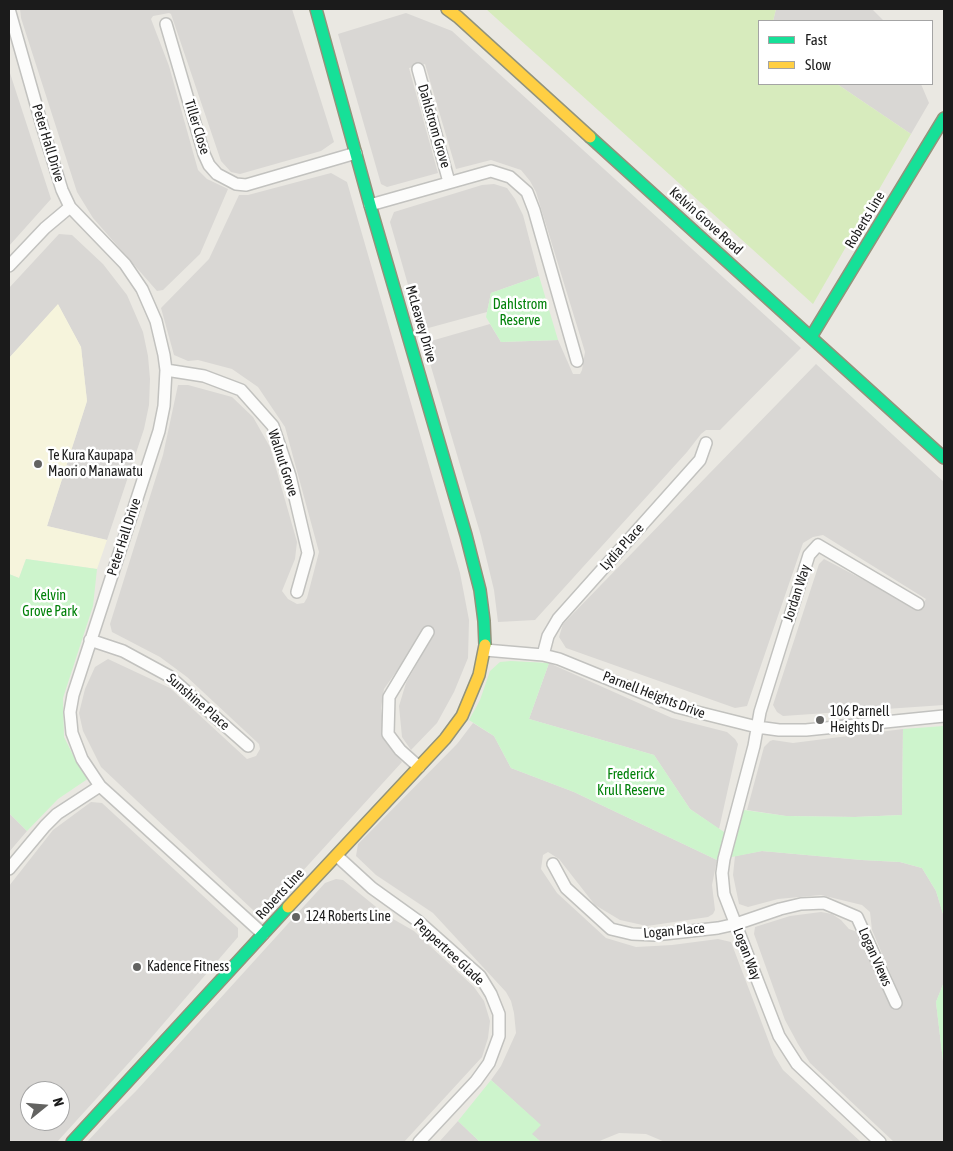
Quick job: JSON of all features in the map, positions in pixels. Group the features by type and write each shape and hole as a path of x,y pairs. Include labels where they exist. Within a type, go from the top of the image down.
{"main road":[{"name":"McLeavey Drive","path":"317,9 370,205 466,535 480,590 485,650"},
{"name":"Kelvin Grove Road","path":"446,9 458,17 944,458"},
{"name":"Roberts Line","path":"811,337 944,118"},
{"name":"Roberts Line","path":"72,1142 445,740 462,716 479,675 485,650"}],"street":[{"name":"Peter Hall Drive","path":"9,9 52,162 62,190 70,207 125,264 142,289 156,321 166,370 164,406 159,431 72,695 70,712 72,733 76,747 88,771 100,786 263,934"},
{"name":"Tiller Close","path":"166,24 204,154 209,165 217,174 236,184 246,185 356,153"},
{"name":"Dahlstrom Grove","path":"418,70 450,182"},
{"name":"Dahlstrom Grove","path":"370,205 491,171 510,177 527,192 534,210 577,361"},
{"path":"9,266 45,228 70,207"},
{"name":"Walnut Grove","path":"166,370 204,376 241,390 273,426 290,476 308,554 297,592"},
{"name":"Lydia Place","path":"542,654 552,628 558,619 700,460 706,443"},
{"name":"Jordan Way","path":"757,727 809,555 818,545 918,604"},
{"path":"419,767 400,750 388,734 389,696 428,632"},
{"name":"Sunshine Place","path":"90,640 123,651 169,676 248,746"},
{"name":"Parnell Heights Drive","path":"485,650 542,654 677,707 757,727 779,730 806,730 944,716"},
{"name":"Logan Way","path":"757,727 754,746 723,866 724,894 779,1036 797,1064 880,1142"},
{"path":"9,869 57,814 100,786"},
{"name":"Peppertree Glade","path":"337,856 372,888 418,920 480,976 500,1014 499,1036 489,1063 476,1081 419,1142"},
{"name":"Logan Place","path":"553,864 566,888 611,929 632,934 655,935 736,924"},
{"name":"Logan Views","path":"736,924 801,904 824,903 857,917 896,1003"}],"shaded area":[{"path":"20,9 292,9 334,142 321,151 240,174 231,172 221,161 171,14 153,16 151,19 169,66 198,170 207,179 228,189 200,254 163,290 157,291 93,218 77,192 21,18"},
{"path":"776,9 872,9 883,20 773,20"},
{"path":"406,13 452,31 801,348 720,430 706,430 701,434 687,452 535,620 498,622 494,590 481,536 424,343 490,324 501,342 558,340 573,374 580,374 585,352 536,192 530,181 521,170 491,160 456,169 425,64 409,68 438,173 387,187 381,184 338,34"},
{"path":"9,70 51,199 9,246"},
{"path":"838,85 921,85 929,103 911,134"},
{"path":"331,173 347,182 460,573 469,620 468,658 454,692 437,723 411,750 402,737 399,706 406,683 434,633 426,629 384,689 381,708 385,737 392,750 402,762 269,908 254,911 101,767 83,731 79,713 85,689 95,667 108,659 170,688 247,759 256,756 260,749 259,744 187,677 160,657 112,632 110,624 163,455 178,385 188,385 232,397 253,417 270,447 297,542 295,559 282,591 288,599 297,604 304,603 307,598 319,552 285,427 258,387 232,369 198,360 188,361 174,355 161,308 209,259 239,195 248,195"},
{"path":"494,184 507,188 523,215 539,276 491,293 487,312 421,330 390,222 394,212 482,185"},
{"path":"59,234 72,235 103,264 127,295 143,332 148,356 150,379 149,405 144,429 107,540 47,526 87,401 81,347 58,305 9,358 9,288"},
{"name":"Te Kura Kaupapa Maori o Manawatu","path":"58,304 81,347 87,401 47,526 107,540 97,569 26,559 19,578 9,574 9,358"},
{"path":"816,364 944,482 944,705 783,716 777,712 773,705 819,564 824,559 919,609 926,599 823,535 813,537 803,543 747,706 735,708 566,648 559,637 563,624"},
{"path":"549,663 672,718 727,732 735,739 738,744 719,829 690,809 654,755 529,719"},
{"path":"473,723 494,736 511,768 574,792 717,860 712,885 715,910 713,914 708,917 647,926 620,920 595,905 559,859 548,852 543,855 541,869 557,893 606,938 636,947 672,945 718,939 731,942 774,1055 783,1070 861,1142 665,1142 646,1134 619,1133 597,1142 541,1142 531,1134 540,1125 491,1080 501,1066 516,1033 514,1013 506,992 433,913 376,875 356,856 358,844 457,744"},
{"path":"903,729 902,815 855,817 786,816 747,810 764,747 770,741 793,743"},
{"path":"91,802 102,803 238,928 238,937 145,1045 70,1128 70,1081 20,1081 20,1131 67,1131 57,1142 9,1142 9,886 53,830"},
{"path":"9,813 27,831 9,852"},
{"path":"762,851 900,862 922,868 936,891 944,917 944,982 936,1002 944,1063 944,1142 894,1142 810,1063 798,1044 785,1020 754,934 755,927 790,916 821,912 832,914 849,929 860,933 895,1007 903,1003 872,930 870,912 862,905 821,895 778,899 748,907 739,904 733,875 735,856"},
{"path":"336,879 343,880 386,915 414,931 474,987 484,1001 490,1021 488,1038 482,1057 404,1142 87,1142 136,1091 325,883"},
{"path":"458,1121 480,1142 439,1142"}],"green space":[{"path":"486,9 776,9 773,20 758,20 758,85 838,85 911,134 813,304"},
{"name":"Dahlstrom Reserve","path":"539,276 558,340 501,342 486,317 491,293"},
{"name":"Kelvin Grove Park","path":"26,559 97,569 93,606 63,698 64,737 78,765 89,778 58,799 27,831 9,813 9,574 19,578"},
{"name":"Frederick Krull Reserve","path":"500,662 549,663 529,719 654,755 690,809 730,836 737,809 786,816 855,817 902,815 903,729 944,726 944,917 936,891 922,868 900,862 762,851 717,860 574,792 511,768 494,736 469,720 480,700 490,671"},
{"path":"944,982 944,1063 936,1002"},
{"path":"491,1080 541,1125 532,1134 541,1142 480,1142 458,1121"}],"traffic: fast":[{"path":"316,9 370,205 466,535 480,590 485,645"},
{"path":"811,337 944,118"},
{"path":"590,137 944,458"},
{"path":"72,1142 288,907"}],"traffic: slow":[{"path":"447,9 590,137"},
{"path":"288,907 445,739 462,716 479,675 485,645"}],"place":[{"name":"Te Kura Kaupapa Maori o Manawatu","path":"38,464"},
{"name":"106 Parnell Heights Dr","path":"820,720"},
{"name":"124 Roberts Line","path":"296,917"},
{"name":"Kadence Fitness","path":"137,967"}]}
